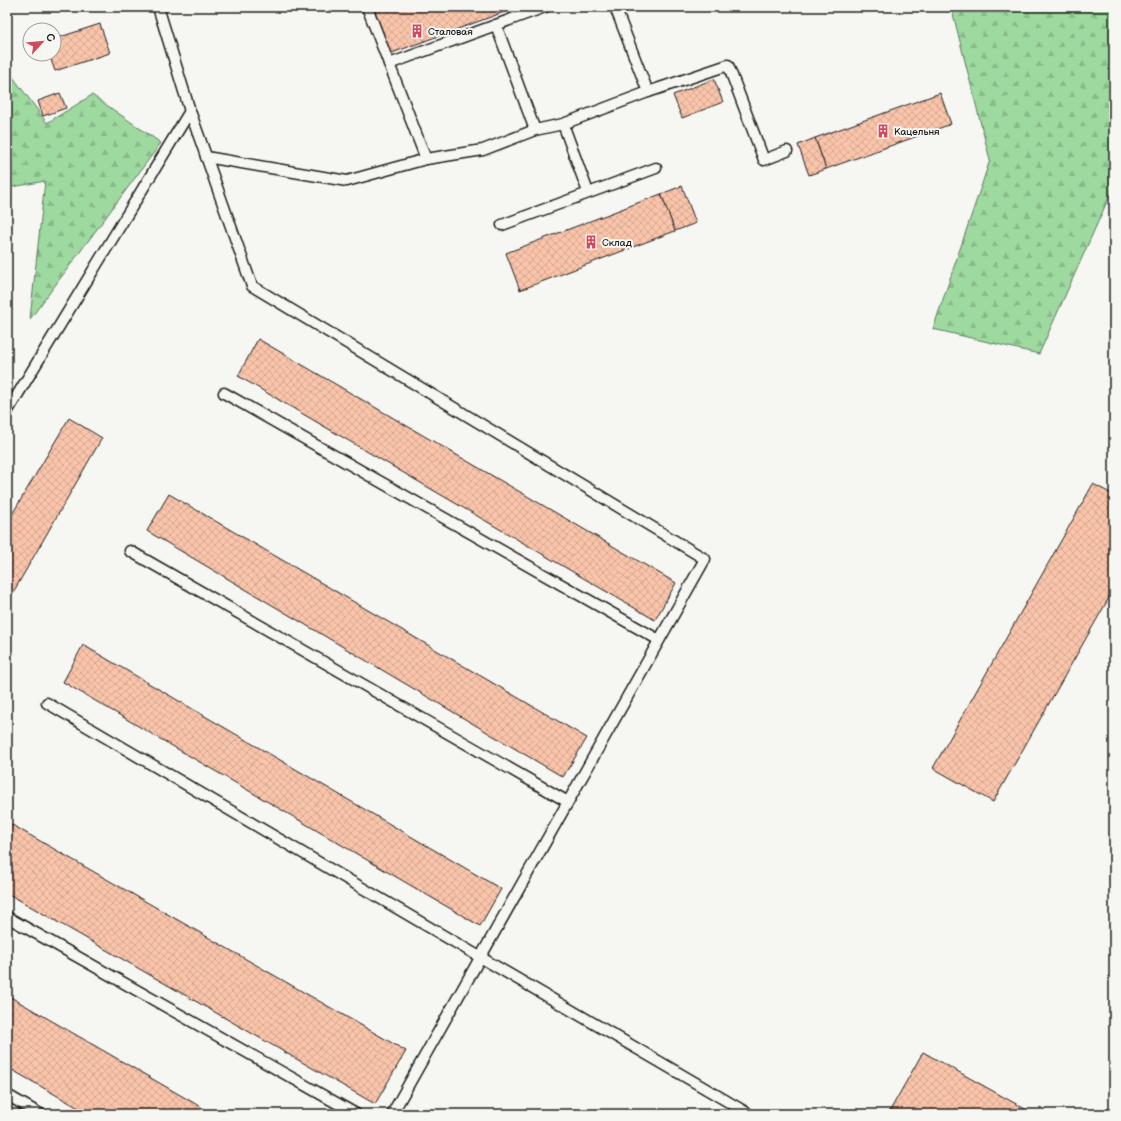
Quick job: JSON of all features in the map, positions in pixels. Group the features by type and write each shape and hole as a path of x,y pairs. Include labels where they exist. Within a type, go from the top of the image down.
{"lane":[{"path":"158,7 190,111 252,286 705,559 392,1114"},
{"path":"367,7 426,159"},
{"path":"389,64 545,7"},
{"path":"615,7 648,92"},
{"path":"496,25 535,130"},
{"path":"206,156 348,181 426,159 482,150 535,130 563,124 648,92 728,65 764,160 787,151"},
{"path":"7,412 190,111"},
{"path":"563,124 588,192"},
{"path":"502,225 656,168"},
{"path":"224,393 659,640"},
{"path":"130,552 568,802"},
{"path":"48,703 749,1114"},
{"path":"7,917 356,1114"},
{"path":"7,1095 40,1114"}],"green space":[{"path":"957,7 1114,7 1114,186 1039,354 933,329 990,160 952,10"},
{"path":"7,69 47,123 92,95 161,143 30,319 45,181 7,188"}],"building":[{"name":"Сталовая","path":"372,7 518,7 389,54"},
{"path":"100,24 110,53 55,71 52,62 62,62 62,36"},
{"path":"714,79 723,102 682,118 673,95"},
{"path":"60,93 66,108 43,116 38,101"},
{"name":"Кацельня","path":"940,93 951,124 826,169 815,138"},
{"path":"815,138 826,169 809,175 798,145"},
{"path":"682,186 696,223 675,231 661,194"},
{"name":"Склад","path":"661,194 675,231 520,290 506,253"},
{"path":"258,339 676,583 655,620 238,376"},
{"path":"69,418 102,438 7,603 7,523"},
{"path":"1093,484 1114,495 1114,589 993,802 933,768"},
{"path":"169,494 587,738 563,777 147,531"},
{"path":"83,645 501,889 480,926 63,682"},
{"path":"7,822 406,1051 375,1104 7,893"},
{"path":"7,995 213,1114 89,1114 7,1067"},
{"path":"923,1052 1034,1114 888,1114"}],"place":[{"name":"Сталовая","path":"417,31"},
{"name":"Кацельня","path":"883,131"},
{"name":"Склад","path":"591,242"}]}
